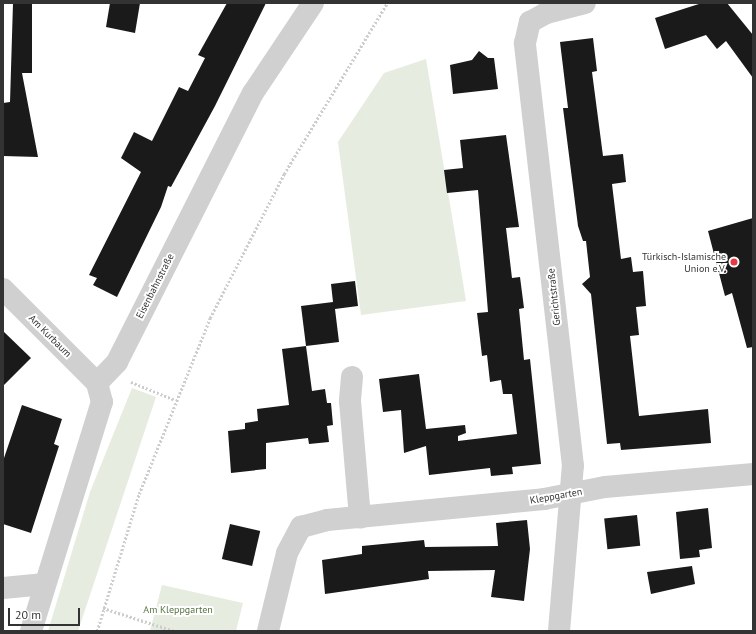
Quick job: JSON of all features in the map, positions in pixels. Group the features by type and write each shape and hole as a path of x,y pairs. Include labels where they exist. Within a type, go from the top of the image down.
{"street":[{"name":"Eisenbahnstraße","path":"97,383 116,362 253,93 313,3"},
{"name":"Gerichtstraße","path":"559,631 573,492 573,466 525,44 530,22 546,13 585,3"},
{"name":"Am Kurbaum","path":"3,289 97,383"},
{"path":"352,377 350,400 360,518"},
{"path":"31,631 102,402 97,383"},
{"name":"Kleppgarten","path":"268,631 287,553 301,527 360,518 544,499 573,492 753,474"},
{"path":"3,588 45,584"}],"path":[{"path":"97,631 139,494 175,400 244,247 330,92 387,3"},
{"path":"134,383 175,400"},
{"path":"103,608 174,631"}],"green space":[{"path":"426,59 466,301 361,315 338,142 384,73"},
{"path":"132,388 156,397 78,631 48,631 90,492"},
{"name":"Am Kleppgarten","path":"162,585 243,603 236,631 150,631"}],"building":[{"path":"13,3 32,3 32,73 22,73 38,157 3,156 3,103 10,102"},
{"path":"110,3 140,3 135,33 106,27"},
{"path":"227,3 266,3 215,106 171,187 168,186 161,207 117,297 93,285 97,278 89,275 141,172 121,158 134,132 152,141 179,87 188,91 205,58 198,55"},
{"path":"702,3 727,3 753,35 753,78 726,41 717,49 706,35 665,49 655,18"},
{"path":"593,38 597,71 592,72 603,156 623,154 626,182 612,184 621,259 631,257 633,272 643,271 646,306 636,307 639,335 630,336 639,416 708,409 711,443 621,450 620,443 607,444 591,294 582,284 590,277 586,241 583,241 578,226 563,108 568,108 560,42"},
{"path":"479,51 488,58 494,58 498,89 453,94 450,65 472,60"},
{"path":"506,135 519,227 506,228 512,278 520,277 524,308 519,309 524,360 530,359 541,464 512,467 513,474 491,476 490,468 429,475 426,446 404,453 401,410 383,412 379,379 419,374 426,429 465,425 466,433 458,436 458,441 517,434 512,394 503,394 501,380 490,382 487,355 482,356 477,313 488,312 478,190 447,193 444,170 463,168 460,140"},
{"name":"Türkisch-Islamische Union e.V.","path":"753,218 753,347 747,348 732,293 725,296 708,231"},
{"path":"355,281 358,306 335,309 339,342 306,346 301,306 333,302 331,284"},
{"path":"3,331 31,358 3,386"},
{"path":"306,346 312,391 325,389 327,403 331,403 333,425 327,426 329,442 309,444 308,438 266,443 266,469 231,473 228,431 245,429 245,423 258,421 257,409 289,405 282,349"},
{"path":"22,405 62,419 54,444 59,446 31,533 3,524 3,461"},
{"path":"708,508 712,548 699,550 700,557 680,559 676,512"},
{"path":"637,515 640,546 607,549 604,518"},
{"path":"527,520 530,549 524,601 491,597 495,570 428,571 429,579 325,594 322,560 362,554 362,546 424,540 425,547 498,546 496,523"},
{"path":"230,524 260,531 252,566 222,559"},
{"path":"692,566 695,584 651,594 647,572"}],"place":[{"name":"Türkisch-Islamische Union e.V.","path":"734,262"}]}
